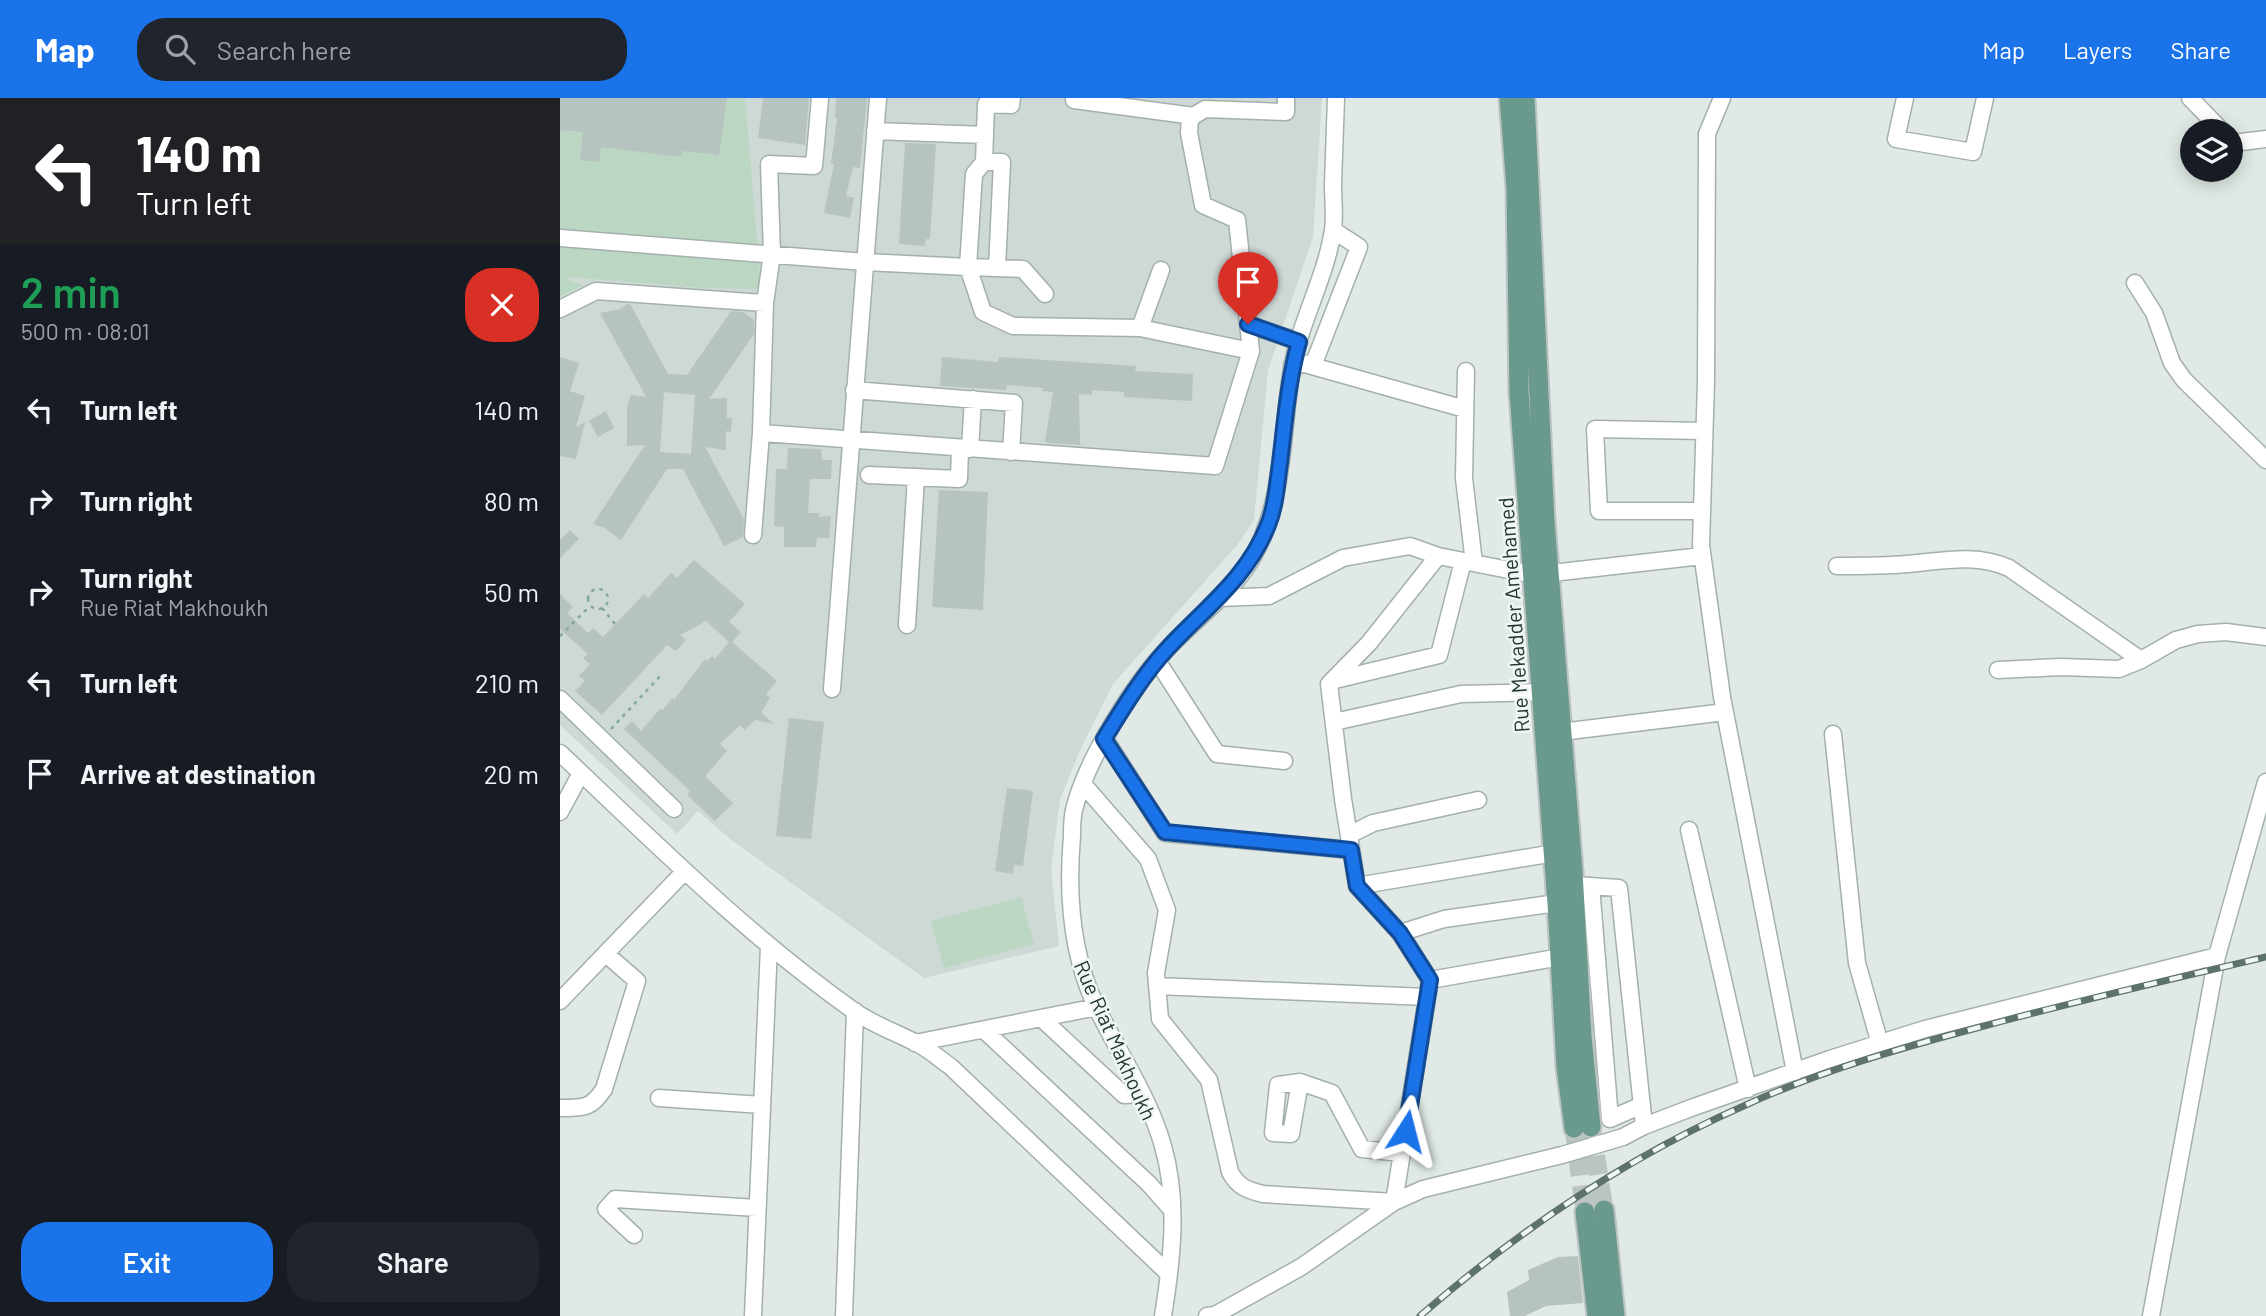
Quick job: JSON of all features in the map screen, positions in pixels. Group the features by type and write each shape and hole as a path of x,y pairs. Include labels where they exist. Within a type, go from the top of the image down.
{"main road":[{"name":"Rue Mekadder Amehamed","path":"1510,98 1516,187 1519,393 1541,574 1561,732 1582,886 1582,1128 1566,1067 1542,692 1541,574 1525,98"},
{"path":"1597,1316 1594,1211 1615,1316"}],"street":[{"path":"752,535 761,433 765,303 772,254 769,164 814,166 821,98"},
{"path":"832,689 878,98"},
{"path":"1012,98 1011,105 986,104 984,162 974,174 968,267 983,312 1013,326 1140,328 1251,351"},
{"path":"1074,98 1117,107 1194,116"},
{"path":"761,433 1214,466 1251,351 1237,220 1203,205 1189,132 1190,118 1205,109 1286,112 1286,98"},
{"name":"Rue Riat Makhoukh","path":"1163,1316 1169,1274 1171,1186 1163,1145 1142,1094 1097,1007 1077,955 1070,899 1074,810 1093,758 1126,704 1167,649 1220,598 1250,562 1269,525 1298,365 1299,342 1333,230 1336,98"},
{"path":"1722,98 1707,134 1702,556 1725,712 1795,1072"},
{"path":"1905,98 1896,139 1973,152 1985,98"},
{"path":"2190,98 2210,119"},
{"path":"876,131 985,135"},
{"path":"2243,142 2266,139"},
{"path":"984,162 1002,162 997,268"},
{"path":"1298,365 1314,363 1359,247 1333,230"},
{"path":"560,238 865,262 1023,270 1045,294"},
{"path":"1140,328 1161,270"},
{"path":"2135,283 2154,313 2172,363 2184,380 2266,460"},
{"path":"1315,290 1339,298"},
{"path":"560,309 596,291 765,303"},
{"path":"1248,324 1299,342"},
{"path":"1298,365 1465,409"},
{"path":"1334,680 1439,655 1468,562 1464,478 1466,371"},
{"path":"854,390 1014,403 1011,452"},
{"path":"869,475 959,479 973,399"},
{"path":"1702,511 1600,511 1595,429 1704,431"},
{"path":"907,625 916,477"},
{"path":"1220,598 1269,596 1343,558 1410,546 1438,556 1541,574 1702,556"},
{"path":"1394,1202 1430,980 1400,933 1357,886 1329,684 1369,643 1438,556"},
{"path":"1837,566 1868,567 1991,559 2141,660"},
{"path":"1998,670 2060,667 2119,669 2176,640 2198,634 2226,632 2266,637"},
{"path":"1158,662 1217,754 1284,761"},
{"path":"1334,722 1461,694 1542,692"},
{"path":"560,699 674,809"},
{"path":"1561,732 1725,712"},
{"path":"1833,734 1857,963 1880,1044"},
{"path":"1104,739 1165,832 1350,842 1373,823 1478,800"},
{"path":"560,753 769,946 855,1012 915,1043 951,1068 1169,1274"},
{"path":"560,812 581,773"},
{"path":"2151,1316 2217,956 2266,782"},
{"path":"1083,784 1149,859 1167,910 1156,973 1160,1019 1209,1080 1230,1172 1235,1181 1243,1188 1263,1194 1394,1202"},
{"path":"1689,830 1748,1089"},
{"path":"1357,886 1554,853"},
{"path":"560,1001 685,871"},
{"path":"1642,1105 1610,1119 1582,886 1619,888 1642,1105 1644,1126"},
{"path":"1400,933 1444,919 1557,903"},
{"path":"753,1316 769,946"},
{"path":"560,1108 580,1108 594,1103 604,1089 637,981 606,954"},
{"path":"1207,1316 1235,1311 1394,1202 1423,1189 1623,1138 1644,1126 1880,1044 1994,1011 2217,956"},
{"path":"1430,980 1561,957"},
{"path":"1157,986 1427,997"},
{"path":"915,1043 1097,1007"},
{"path":"844,1316 855,1012"},
{"path":"1041,1018 1124,1095 1142,1094"},
{"path":"984,1030 1149,1184 1172,1210"},
{"path":"1300,1082 1332,1093 1362,1149 1402,1153"},
{"path":"659,1098 762,1105"},
{"path":"634,1235 606,1209 615,1199 757,1208"}],"path":[{"path":"591,606 588,600 590,593 596,589 602,590 607,594 608,601 602,608"},
{"path":"591,606 602,608 615,624"},
{"path":"560,636 591,606"},
{"path":"601,739 662,674"}],"shaded area":[{"path":"560,98 1322,98 1313,237 1268,370 1254,520 1238,544 1113,684 1082,746 1060,799 1051,869 1059,946 924,978 730,839 698,811 677,834 560,725"}],"green space":[{"path":"745,98 761,289 704,288 569,277 570,281 583,285 560,297 560,99"},
{"path":"1021,897 1034,944 944,968 931,921"}],"building":[{"path":"560,98 727,98 719,155 682,151 681,157 601,147 599,162 580,160 583,132 560,130"},
{"path":"763,98 809,98 805,145 758,138"},
{"path":"836,98 867,98 860,168 853,167 846,196 854,198 850,218 824,213 834,164 831,164 837,118"},
{"path":"905,143 936,144 930,239 926,239 925,246 899,244"},
{"path":"630,304 668,374 687,375 731,311 743,312 754,320 754,334 709,399 727,398 727,418 732,418 731,432 726,431 726,450 705,447 744,519 743,537 724,546 683,469 667,469 621,540 605,528 593,524 645,445 627,446 627,408 631,395 646,397 600,313","holes":["664,392 695,395 691,454 660,452"]},
{"path":"560,357 579,363 570,391 585,396 576,427 585,422 576,459 560,456"},
{"path":"942,357 998,362 999,357 1136,366 1135,371 1193,374 1192,401 1124,397 1124,392 1092,390 1092,395 1079,394 1080,445 1048,443 1045,441 1053,392 1042,391 1043,388 1007,385 1006,390 940,386"},
{"path":"606,411 614,428 598,437 589,421"},
{"path":"788,448 821,449 822,460 832,460 831,479 810,479 808,513 819,513 819,517 831,516 829,538 817,538 816,547 784,547 784,527 774,526 776,469 787,469"},
{"path":"939,490 988,492 983,610 932,607"},
{"path":"570,530 579,539 560,558 560,540"},
{"path":"694,560 745,604 729,622 741,632 732,642 777,681 766,694 770,698 761,712 774,724 755,720 745,730 740,725 720,744 727,751 705,776 733,803 715,821 687,795 690,791 624,729 632,721 641,731 660,709 663,710 672,698 674,700 705,659 707,661 712,656 715,659 729,642 706,621 680,635 686,640 676,651 667,645 602,715 575,691 585,681 579,676 590,664 583,658 588,654 560,629 560,594 573,607 567,613 588,633 593,628 603,637 644,594 648,598 671,573 677,578"},
{"path":"789,718 824,722 811,839 776,836"},
{"path":"1007,788 1033,791 1023,866 1014,865 1013,874 995,871"},
{"path":"1578,1256 1583,1303 1546,1306 1525,1316 1510,1316 1507,1292 1529,1280 1528,1270 1558,1257"}],"tunnel":[{"path":"1591,1127 1604,1210"},
{"path":"1574,1128 1585,1212"}],"railway":[{"path":"1420,1316 1496,1254 1576,1198 1660,1147 1776,1092 1864,1060 1954,1034 2266,957"}],"route":[{"path":"1248,324 1299,342 1292,365 1276,492 1269,525 1250,562 1220,598 1167,649 1104,739 1165,832 1351,850 1357,886 1400,933 1430,980 1406,1131"}]}
